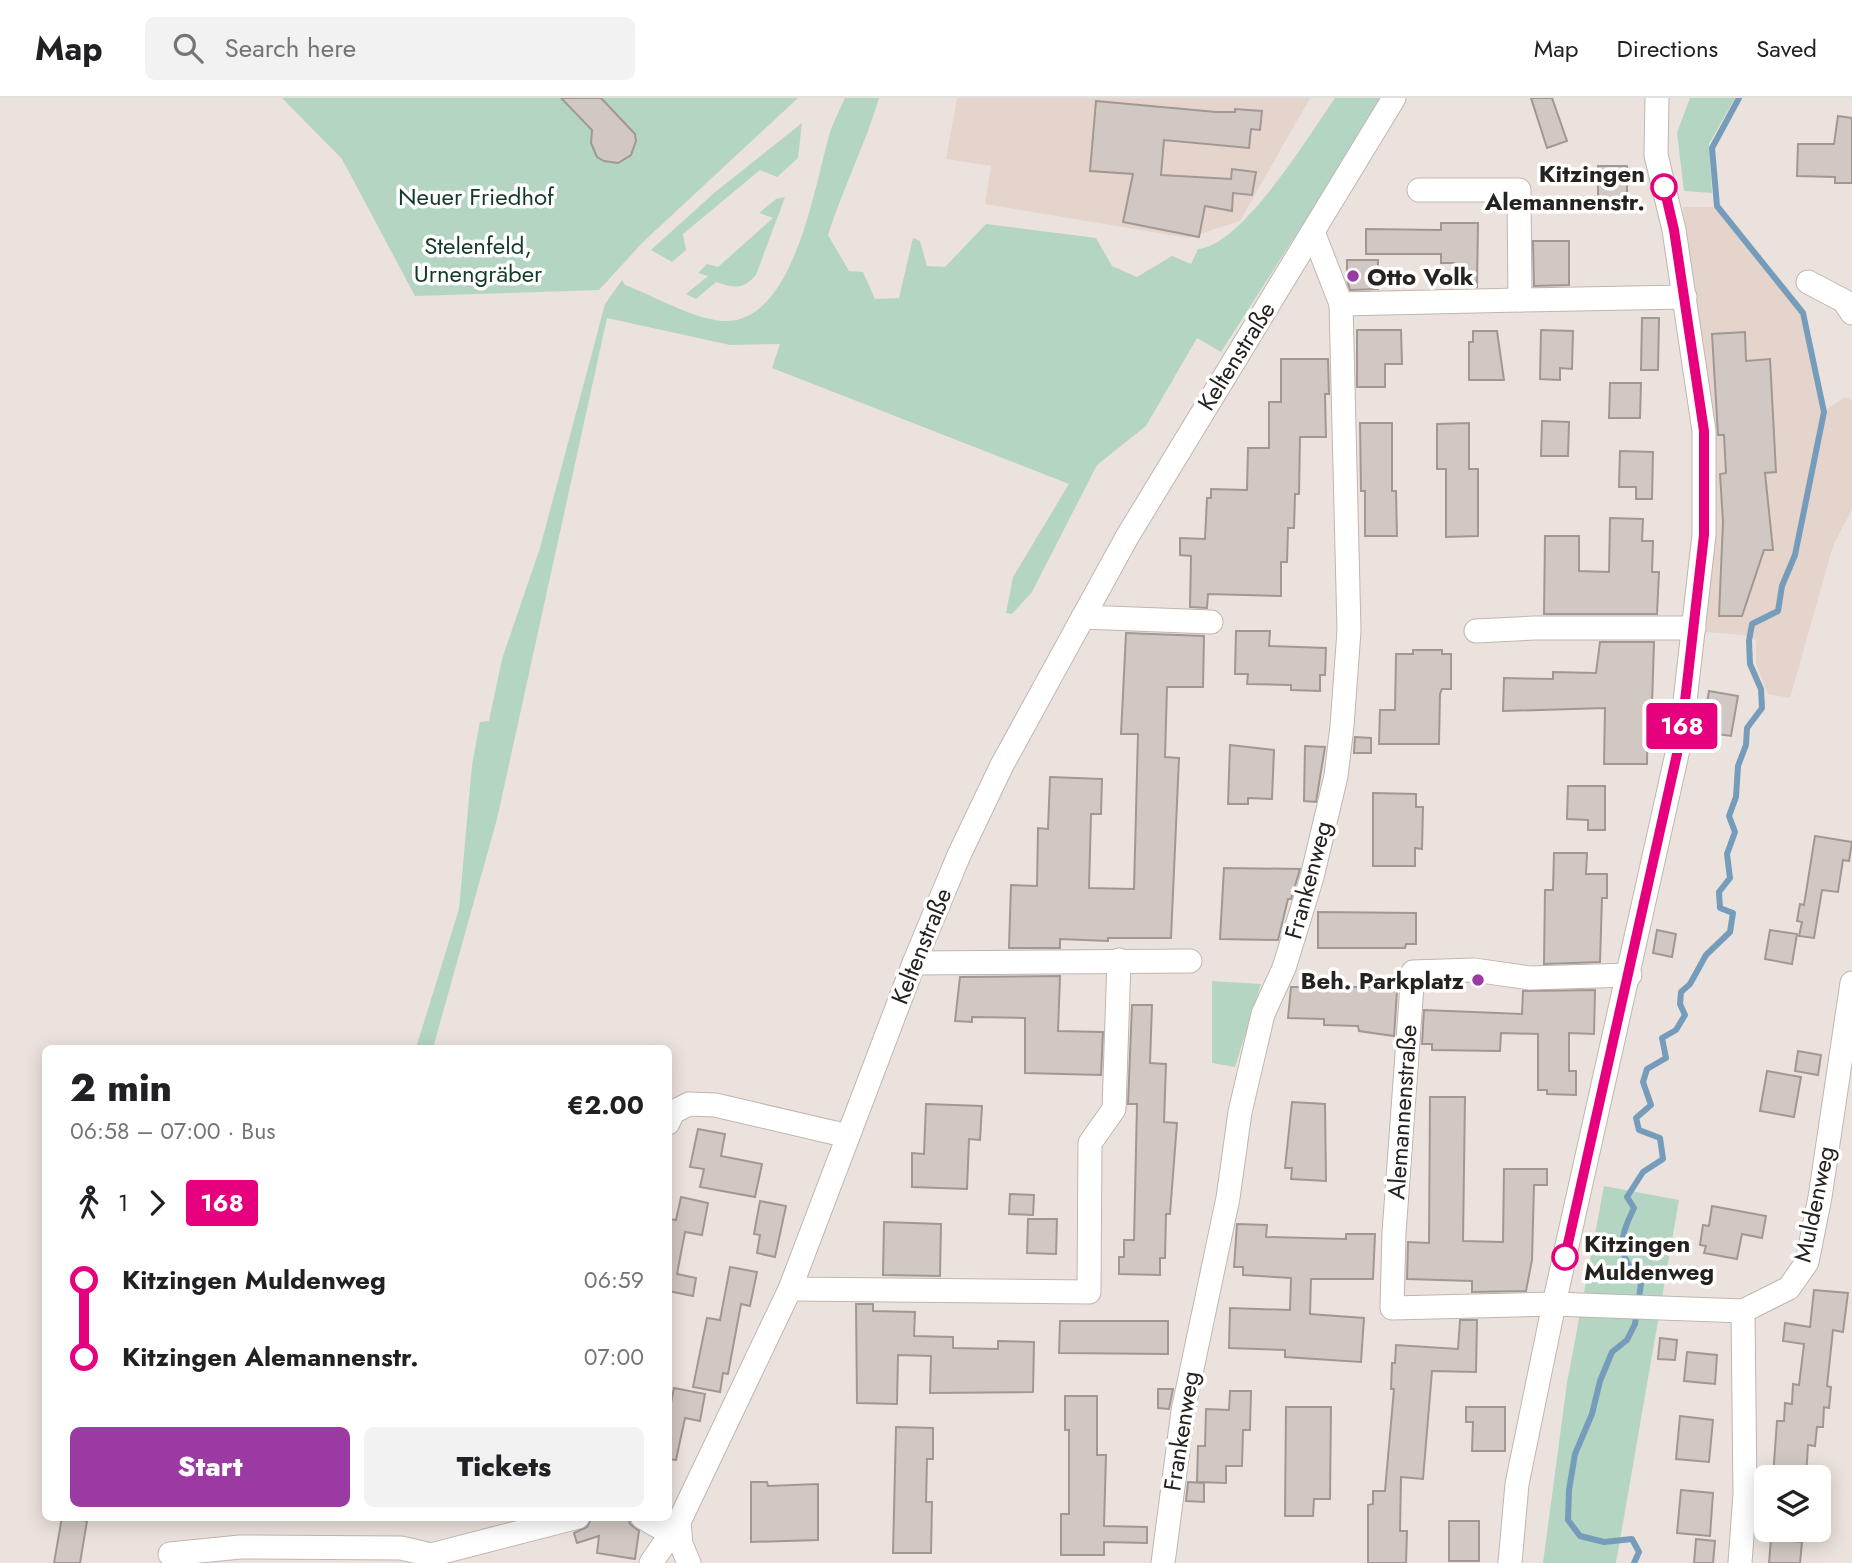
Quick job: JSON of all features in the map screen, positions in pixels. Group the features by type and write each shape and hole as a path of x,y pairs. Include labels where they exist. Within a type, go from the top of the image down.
{"street":[{"name":"Keltenstraße","path":"651,1563 675,1528 790,1289 914,963 958,855 1002,765 1189,430 1394,98"},
{"path":"1510,1563 1517,1483 1554,1304 1630,975 1681,736 1704,535 1704,431 1674,230 1656,155 1657,98"},
{"path":"1419,190 1519,190 1520,300"},
{"name":"Frankenweg","path":"1163,1563 1183,1411 1228,1198 1240,1112 1263,1014 1284,968 1312,877 1336,776 1349,631 1341,304 1313,232"},
{"path":"1808,282 1844,301 1852,313"},
{"path":"1341,304 1685,298"},
{"path":"1083,617 1211,622"},
{"path":"1476,631 1534,628 1694,628"},
{"path":"790,1289 1089,1292 1090,1143 1114,1109 1119,960"},
{"path":"914,963 1191,961"},
{"name":"Alemannenstraße","path":"1554,1304 1392,1308 1394,1233 1413,972 1474,970 1530,978 1630,975"},
{"name":"Muldenweg","path":"1554,1304 1743,1311 1789,1288 1807,1262 1820,1197 1852,983"},
{"path":"672,1114 689,1104 715,1105 848,1136"},
{"path":"1740,1563 1745,1494 1743,1311"},
{"path":"170,1555 240,1546 401,1548 431,1559 564,1521"},
{"path":"654,1521 675,1528 689,1563"}],"shaded area":[{"path":"957,98 1310,98 1240,221 1188,238 985,204 991,166 946,159"},
{"path":"1683,207 1716,207 1801,313 1823,412 1845,397 1852,400 1852,509 1833,546 1790,698 1768,694 1756,664 1756,640 1743,635 1705,632 1714,540"}],"green space":[{"name":"Neuer Friedhof","path":"282,98 798,98 642,243 599,290 415,296 342,159"},
{"path":"845,98 879,98 828,235 849,271 863,272 875,299 899,298 913,238 920,241 927,266 945,267 986,224 1096,238 1112,266 1137,277 1172,256 1191,264 1198,249 1215,243 1234,229 1274,186 1335,98 1380,98 1349,152 1221,352 1197,338 1146,426 1097,465 1032,592 1012,614 1006,613 1013,577 1069,484 772,368 780,344 730,345 607,318 497,819 434,1045 417,1045 459,909 472,765 480,722 489,721 502,659 540,548 605,304 622,280 625,285 701,317 725,321 749,315 769,299 785,275 798,246 830,132"},
{"path":"1690,98 1735,98 1709,144 1712,193 1684,191 1677,133"},
{"path":"802,123 798,158 777,177 760,170 683,234 686,250 672,262 651,250 714,193"},
{"path":"785,197 756,275 751,280 738,286 716,282 696,299 686,294 708,276 698,273 707,264 718,267 773,218 759,213 776,199"},
{"path":"1212,981 1261,984 1235,1067 1212,1063"},
{"path":"1604,1186 1679,1200 1616,1563 1543,1563 1567,1383"}],"building":[{"path":"561,98 601,98 635,134 636,141 631,155 618,163 597,157 591,143 592,130"},
{"path":"1531,98 1552,98 1567,141 1547,148"},
{"path":"1096,101 1216,112 1235,112 1235,109 1262,111 1260,130 1251,129 1249,148 1164,140 1161,175 1231,179 1232,169 1256,172 1252,195 1233,193 1232,211 1205,206 1199,237 1123,222 1133,174 1090,171"},
{"path":"1838,116 1852,118 1852,183 1835,183 1835,177 1797,176 1798,144 1834,144"},
{"path":"1598,166 1627,166 1627,200 1598,200"},
{"path":"1441,223 1478,223 1477,287 1454,284 1454,263 1441,263 1441,254 1366,254 1366,229 1441,230"},
{"path":"1533,241 1569,241 1569,285 1534,286"},
{"path":"1347,260 1378,260 1378,289 1350,290"},
{"path":"1642,318 1659,318 1658,370 1641,370"},
{"path":"1357,330 1401,330 1402,364 1385,364 1385,387 1357,387"},
{"path":"1541,330 1573,331 1572,369 1560,368 1560,380 1540,379"},
{"path":"1473,331 1497,331 1504,380 1469,380 1469,342 1473,342"},
{"path":"1745,332 1746,361 1770,359 1776,472 1765,473 1773,550 1764,550 1742,616 1719,616 1723,522 1720,474 1726,473 1724,435 1718,435 1712,334"},
{"path":"1281,359 1328,359 1329,394 1325,394 1326,437 1300,437 1299,494 1295,494 1294,528 1288,528 1287,562 1281,562 1281,596 1208,594 1207,608 1190,607 1191,556 1180,555 1180,538 1205,539 1207,498 1211,498 1211,489 1247,490 1248,448 1269,448 1269,402 1281,402"},
{"path":"1610,383 1641,383 1640,418 1609,418"},
{"path":"1542,421 1569,422 1568,456 1541,456"},
{"path":"1360,423 1392,423 1392,491 1396,491 1397,536 1365,536"},
{"path":"1469,423 1469,469 1478,469 1478,536 1446,537 1446,469 1437,469 1437,424"},
{"path":"1620,451 1653,452 1652,499 1636,499 1636,487 1619,487"},
{"path":"1610,518 1643,519 1642,541 1653,541 1652,572 1659,572 1657,614 1544,614 1545,536 1579,536 1579,571 1609,572"},
{"path":"1236,631 1270,631 1269,646 1326,648 1325,675 1320,675 1320,691 1291,690 1291,685 1247,684 1248,674 1235,674"},
{"path":"1126,633 1204,636 1203,687 1167,687 1165,757 1179,758 1171,938 1108,938 1108,941 1060,939 1060,948 1009,948 1011,885 1037,886 1038,828 1048,829 1050,777 1102,779 1101,814 1091,814 1089,888 1134,889 1138,734 1121,734"},
{"path":"1600,642 1654,642 1652,705 1648,704 1647,764 1604,764 1605,708 1503,711 1504,678 1553,679 1553,672 1596,673"},
{"path":"1413,650 1442,650 1442,654 1451,654 1451,689 1442,689 1440,694 1439,744 1379,744 1380,710 1395,710 1396,654 1413,654"},
{"path":"1709,691 1738,696 1731,736 1702,732"},
{"path":"1355,737 1371,738 1371,753 1354,753"},
{"path":"1230,745 1274,750 1272,799 1248,798 1248,804 1228,804"},
{"path":"1305,746 1325,747 1316,802 1304,801"},
{"path":"1568,786 1605,786 1605,830 1588,830 1588,820 1567,819"},
{"path":"1373,793 1416,794 1416,807 1423,807 1422,849 1415,848 1415,866 1373,866"},
{"path":"1815,836 1852,842 1849,861 1843,860 1838,892 1822,890 1814,938 1799,936 1802,922 1797,921 1800,904 1804,905"},
{"path":"1554,853 1587,853 1586,874 1607,874 1607,898 1602,898 1600,962 1544,964 1545,890 1553,890"},
{"path":"1224,868 1300,869 1291,899 1288,899 1278,940 1220,939"},
{"path":"1318,912 1416,913 1416,944 1406,944 1405,948 1318,948"},
{"path":"1657,930 1676,934 1672,957 1653,953"},
{"path":"1770,930 1797,934 1792,964 1765,959"},
{"path":"1060,976 1058,1031 1103,1032 1101,1075 1025,1073 1025,1018 972,1017 972,1022 955,1021 960,977"},
{"path":"1291,987 1378,987 1378,991 1397,991 1394,1036 1359,1031 1358,1026 1324,1025 1324,1019 1288,1018"},
{"path":"1595,990 1594,1034 1569,1033 1569,1071 1576,1071 1576,1095 1547,1094 1547,1090 1538,1090 1538,1034 1501,1033 1500,1051 1432,1050 1432,1044 1422,1044 1424,1010 1522,1014 1523,991"},
{"path":"1132,1005 1152,1005 1150,1063 1166,1064 1164,1122 1177,1123 1170,1214 1166,1214 1165,1258 1160,1258 1160,1275 1119,1274 1119,1257 1124,1257 1124,1240 1134,1240 1137,1104 1128,1104"},
{"path":"1798,1051 1821,1055 1818,1075 1795,1071"},
{"path":"1767,1071 1801,1077 1794,1117 1760,1111"},
{"path":"1430,1097 1465,1097 1463,1241 1503,1242 1504,1169 1547,1169 1547,1185 1534,1185 1532,1260 1526,1291 1472,1292 1472,1281 1407,1279 1408,1242 1429,1243"},
{"path":"1292,1102 1325,1104 1326,1181 1291,1179 1292,1168 1285,1168"},
{"path":"926,1104 982,1106 980,1140 969,1139 967,1189 912,1187 912,1153 924,1154"},
{"path":"698,1129 725,1134 721,1156 762,1164 755,1197 700,1187 704,1169 690,1167"},
{"path":"1010,1194 1034,1195 1033,1215 1009,1214"},
{"path":"681,1197 708,1203 702,1235 685,1232 677,1274 696,1278 693,1296 672,1292 672,1220 676,1220"},
{"path":"760,1201 786,1206 775,1257 757,1253 760,1235 754,1234"},
{"path":"1712,1206 1766,1216 1762,1238 1742,1234 1737,1259 1704,1253 1706,1246 1700,1245 1703,1225 1709,1226"},
{"path":"1028,1219 1057,1219 1056,1254 1027,1253"},
{"path":"884,1222 941,1224 940,1276 883,1275"},
{"path":"1237,1224 1267,1225 1266,1237 1346,1239 1346,1234 1375,1234 1373,1279 1311,1279 1310,1314 1364,1318 1361,1362 1285,1357 1285,1350 1229,1348 1230,1308 1290,1310 1291,1278 1243,1275 1243,1267 1234,1267"},
{"path":"730,1267 757,1272 750,1306 741,1304 728,1374 723,1373 720,1392 693,1387 707,1318 720,1320"},
{"path":"1814,1290 1848,1293 1843,1332 1833,1330 1827,1386 1831,1387 1829,1408 1824,1407 1823,1427 1817,1427 1815,1446 1808,1445 1807,1465 1774,1465 1777,1421 1784,1421 1785,1403 1792,1404 1793,1384 1799,1385 1804,1344 1783,1341 1785,1323 1810,1327"},
{"path":"856,1304 873,1304 873,1311 915,1312 914,1336 953,1337 953,1348 998,1349 998,1341 1034,1342 1033,1392 930,1393 931,1356 898,1355 897,1404 857,1403"},
{"path":"1460,1320 1477,1320 1476,1372 1432,1371 1423,1479 1401,1477 1400,1531 1407,1531 1406,1563 1368,1563 1368,1505 1373,1504 1373,1491 1385,1491 1394,1389 1391,1389 1392,1363 1395,1363 1396,1345 1458,1349"},
{"path":"1060,1321 1168,1321 1168,1354 1059,1353"},
{"path":"1660,1338 1677,1340 1675,1360 1658,1359"},
{"path":"1687,1352 1717,1355 1715,1384 1684,1381"},
{"path":"674,1388 705,1394 700,1421 685,1418 676,1460 672,1460"},
{"path":"1158,1389 1173,1389 1169,1409 1158,1408"},
{"path":"1230,1391 1251,1391 1250,1430 1243,1430 1242,1466 1226,1466 1226,1483 1197,1482 1198,1446 1205,1446 1206,1409 1229,1410"},
{"path":"1065,1396 1097,1396 1097,1455 1106,1455 1104,1526 1147,1527 1147,1543 1104,1542 1104,1555 1061,1555 1061,1514 1069,1514 1069,1430 1065,1430"},
{"path":"1286,1407 1331,1407 1330,1499 1314,1499 1313,1516 1285,1516"},
{"path":"1466,1407 1505,1407 1505,1451 1472,1451 1473,1422 1466,1422"},
{"path":"1680,1416 1713,1420 1709,1462 1676,1459"},
{"path":"896,1427 933,1428 933,1459 927,1459 926,1502 932,1502 931,1553 893,1553"},
{"path":"751,1482 767,1482 768,1486 818,1484 818,1540 751,1542"},
{"path":"1188,1482 1204,1483 1204,1502 1186,1501"},
{"path":"1681,1490 1713,1493 1710,1536 1677,1533"},
{"path":"61,1521 87,1521 80,1563 54,1563"},
{"path":"590,1521 629,1521 639,1531 635,1559 597,1553 599,1536 577,1543 574,1533 587,1527"},
{"path":"1449,1521 1479,1521 1479,1561 1449,1561"},
{"path":"1696,1539 1715,1541 1713,1563 1694,1563"},
{"path":"1771,1542 1802,1542 1800,1563 1769,1563"}],"waterway":[{"path":"1634,1563 1639,1552 1632,1539 1604,1542 1580,1536 1568,1520 1569,1490 1575,1454 1592,1414 1600,1381 1612,1352 1627,1340 1635,1324 1641,1284 1628,1264 1622,1247 1625,1230 1634,1208 1627,1197 1643,1172 1663,1159 1660,1138 1639,1130 1636,1118 1651,1105 1643,1082 1647,1069 1666,1058 1662,1038 1676,1030 1685,1015 1680,1004 1681,992 1690,984 1706,955 1730,932 1733,913 1720,908 1719,892 1730,878 1727,854 1735,832 1729,816 1736,797 1738,766 1746,745 1747,728 1762,708 1761,689 1750,664 1749,641 1752,624 1778,611 1782,586 1795,555 1824,412 1803,313 1717,206 1712,148 1739,98"}],"bus line":[{"name":"168","path":"1565,1257 1630,975 1681,736 1704,535 1704,431 1674,230 1664,187"}],"place":[{"name":"Kitzingen Alemannenstr.","path":"1664,187"},
{"name":"Otto Volk","path":"1353,276"},
{"name":"Beh. Parkplatz","path":"1478,980"},
{"name":"Kitzingen Muldenweg","path":"1565,1257"}],"park label":[{"name":"Stelenfeld, Urnengräber","path":"478,259"}]}
